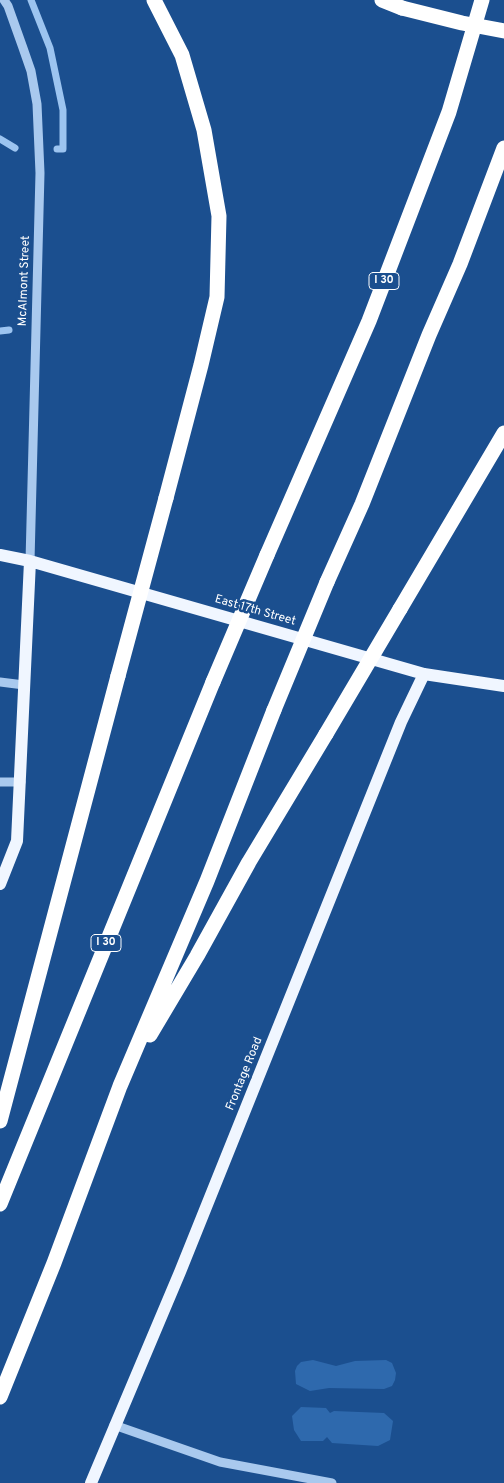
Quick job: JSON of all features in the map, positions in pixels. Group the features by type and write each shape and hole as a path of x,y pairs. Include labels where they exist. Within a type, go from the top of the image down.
{"highway":[{"path":"0,1122 218,297 219,216 204,130 182,55 154,0"},
{"path":"382,0 402,8 504,31"},
{"name":"I 30","path":"0,1204 213,682 369,322 449,112 482,0"},
{"path":"0,1396 54,1263 120,1086 207,881 274,710 327,582 362,504 429,335 460,264 504,148"},
{"path":"120,1086 197,956 249,862 504,432"}],"main road":[{"name":"East 17th Street","path":"0,555 30,561 424,674 504,686"},
{"path":"0,884 17,841 30,561"},
{"name":"Frontage Road","path":"91,1483 180,1272 398,731 424,674"}],"street":[{"name":"McAlmont Street","path":"6,3 31,71 37,104 40,173 30,561"},
{"path":"0,682 24,685"},
{"path":"0,782 21,782"},
{"path":"114,1425 220,1462 332,1483"}],"shaded area":[{"path":"313,1360 336,1366 355,1361 386,1360 392,1363 396,1373 395,1380 392,1386 384,1389 329,1388 310,1391 296,1384 295,1371 301,1362"},
{"path":"301,1407 326,1408 330,1413 334,1411 384,1413 393,1421 390,1440 378,1446 332,1443 327,1437 323,1441 301,1441 294,1430 292,1416"}],"waterway":[{"path":"31,0 50,48 63,110 63,149 57,149"},
{"path":"0,139 15,148"},
{"path":"0,331 9,330"}]}
